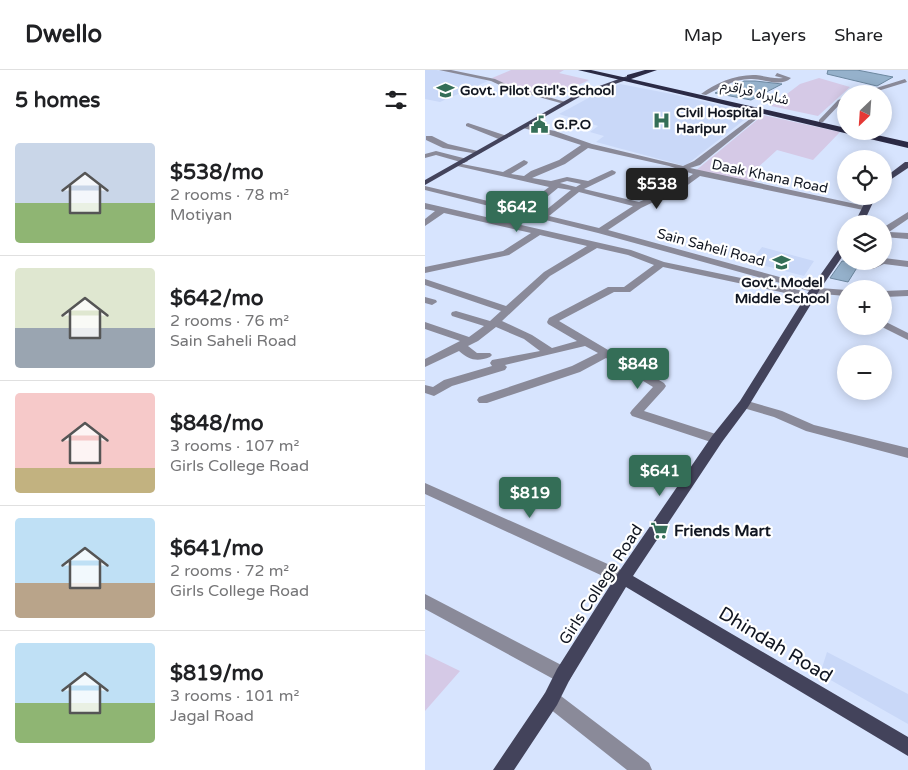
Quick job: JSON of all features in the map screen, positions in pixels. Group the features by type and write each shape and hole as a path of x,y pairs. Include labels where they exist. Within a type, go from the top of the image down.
{"highway":[{"name":"شاہراہ قراقرم","path":"582,70 704,94 837,125"},
{"name":"شاہراہ قراقرم","path":"598,70 762,112 908,146"},
{"path":"626,78 653,70"},
{"path":"893,138 908,141"}],"main road":[{"path":"425,183 566,103 593,89 626,78"},
{"path":"892,176 908,164"},
{"path":"862,215 867,205"},
{"name":"Girls College Road","path":"503,770 551,699 563,675 623,578 717,439 744,404 837,258"},
{"name":"Dhindah Road","path":"623,578 908,747"}],"street":[{"path":"442,70 493,80 508,87 566,103"},
{"path":"704,94 731,80 744,77 763,78 778,82 788,78 777,75"},
{"path":"890,85 905,82 899,80 908,80"},
{"path":"893,86 908,89"},
{"path":"821,121 837,105"},
{"path":"684,168 697,162 762,112"},
{"path":"468,125 504,138"},
{"name":"Daak Khana Road","path":"525,127 552,133 587,145 699,173 865,209"},
{"path":"425,129 431,132 429,140 446,146 478,152"},
{"path":"524,180 537,172 562,162 587,145"},
{"path":"425,156 436,153 461,163 504,175 579,190 640,205"},
{"path":"504,175 524,162"},
{"path":"537,172 559,177"},
{"path":"543,216 587,183 612,172"},
{"path":"601,231 640,205 687,183 699,173"},
{"path":"523,212 557,181 561,182 566,178 587,183"},
{"name":"Sain Saheli Road","path":"425,188 601,231 814,292"},
{"name":"Sain Saheli Road","path":"425,206 631,253 661,264 814,292"},
{"path":"425,223 442,210"},
{"path":"892,227 908,214"},
{"path":"425,270 506,253 539,232"},
{"path":"892,234 908,236"},
{"path":"425,363 465,344 494,324 547,274 595,245"},
{"path":"892,262 908,264"},
{"path":"661,264 626,290 612,289 552,322 660,386 636,414 717,439"},
{"path":"425,282 507,310"},
{"path":"814,292 837,293"},
{"path":"831,293 837,297"},
{"path":"892,294 908,293"},
{"path":"456,314 494,324 527,337 550,352"},
{"path":"425,325 465,344 474,357 480,358 486,355"},
{"path":"892,328 908,337"},
{"path":"425,389 434,392 448,382 501,367 496,363 587,342"},
{"path":"483,400 576,369 606,354"},
{"path":"744,404 778,414 810,428 908,453"},
{"path":"425,488 623,578"},
{"path":"425,601 563,675"},
{"path":"551,699 642,770"}],"shaded area":[{"name":"Govt. Pilot Girl's School","path":"425,70 477,77 488,81 440,102 425,99"},
{"path":"511,70 564,70 559,73 589,80 564,90 540,93 517,89 492,78"},
{"path":"819,78 843,85 837,85 837,99 818,116 771,106 800,84"},
{"name":"Civil Hospital Haripur","path":"620,84 753,113 685,166 596,142 604,136 590,132 598,126 559,114 594,95"},
{"path":"763,115 837,131 837,135 813,160 777,150 755,170 768,173 749,184 694,172"},
{"name":"Govt. Model Middle School","path":"762,247 814,261 804,276 750,262"},
{"path":"827,652 908,694 908,724 820,674"},
{"path":"425,654 460,671 425,711"}],"building":[{"path":"828,70 857,70 893,77 879,85 873,85 827,74"},
{"path":"744,81 782,84 751,100 715,93"},
{"path":"837,268 837,270 856,270 849,280 830,278"}],"place":[{"name":"Govt. Pilot Girl's School","path":"446,90"},
{"name":"Civil Hospital Haripur","path":"662,120"},
{"name":"G.P.O","path":"540,124"},
{"name":"Govt. Model Middle School","path":"782,262"},
{"name":"Friends Mart","path":"660,530"}]}
